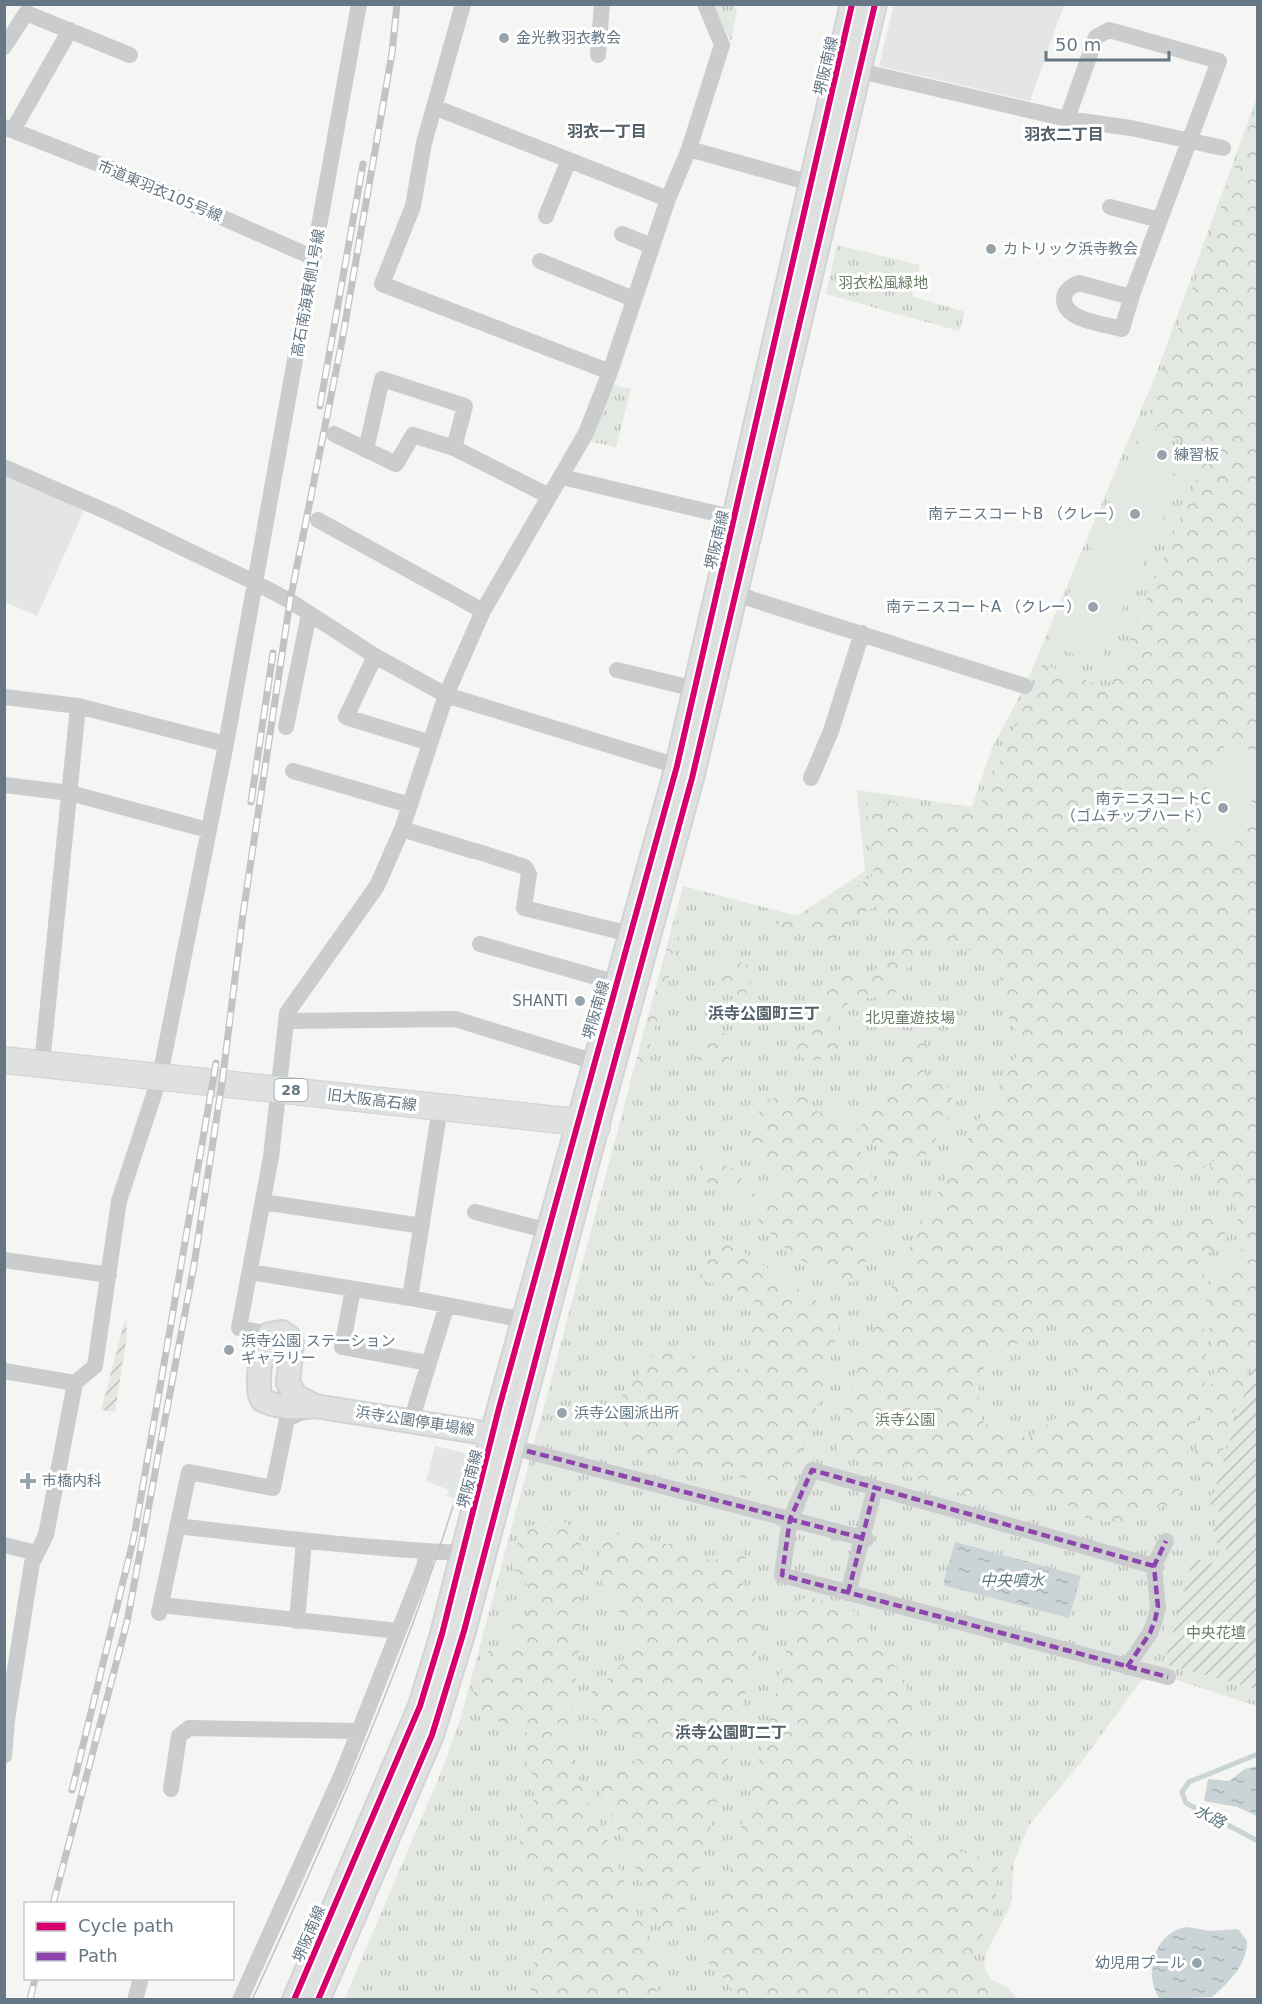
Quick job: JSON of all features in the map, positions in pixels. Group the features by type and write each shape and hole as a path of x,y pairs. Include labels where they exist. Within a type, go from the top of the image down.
{"main road":[{"name":"堺阪南線","path":"294,2000 420,1706 434,1664 463,1553 512,1441 525,1320 549,1231 587,1124 594,1062 626,986 630,934 677,766 695,689 728,589 735,518 852,4"},
{"name":"堺阪南線","path":"318,2000 432,1735 464,1631 512,1441 587,1124 626,986 692,778 728,589 875,4"},
{"name":"旧大阪高石線","path":"4,1060 587,1124"},
{"name":"浜寺公園停車場線","path":"315,1406 296,1396 288,1383 292,1343 290,1337 282,1332 269,1334 263,1346 259,1395 262,1400 275,1405 298,1408 315,1406 411,1420 512,1441"}],"street":[{"name":"高石南海東側1号線","path":"75,1383 94,1366 119,1202 160,1076 226,744 359,4"},
{"path":"463,4 424,143 413,206 382,284 610,372"},
{"path":"598,55 602,4"},
{"path":"269,1334 239,1328 271,1157 287,1013 377,886 402,829 446,695 483,610 586,433 610,372 668,199 689,149 722,45 705,4"},
{"path":"4,47 26,13 130,55"},
{"path":"9,129 70,30"},
{"path":"1067,119 1096,37 1109,30 1219,61 1131,297"},
{"path":"860,71 1067,119 1131,128 1223,148"},
{"path":"434,107 668,199"},
{"name":"市道東羽衣105号線","path":"9,129 119,172 314,258"},
{"path":"689,149 811,183"},
{"path":"546,216 569,160"},
{"path":"1110,207 1160,220"},
{"path":"622,234 652,246"},
{"path":"540,261 558,276 626,296 633,303"},
{"path":"366,450 382,379 465,406 454,448"},
{"path":"334,434 396,464 413,435 454,448 549,496"},
{"path":"4,467 112,514 254,582 290,601 375,656 446,695 677,766"},
{"path":"562,477 735,518"},
{"path":"318,520 483,610"},
{"path":"728,589 751,599 1025,687"},
{"path":"286,727 309,614"},
{"path":"811,778 831,730 862,633"},
{"path":"375,656 346,717 430,743"},
{"path":"617,670 695,689"},
{"path":"4,697 78,706 226,744"},
{"path":"42,1064 78,706"},
{"path":"293,771 410,805"},
{"path":"4,784 70,793 208,830"},
{"path":"402,829 525,867 529,874 524,908 630,934"},
{"path":"480,944 626,986"},
{"path":"286,1021 455,1019 594,1062"},
{"path":"410,1298 440,1108"},
{"path":"263,1202 422,1226"},
{"path":"475,1212 549,1231"},
{"path":"4,1260 109,1275"},
{"path":"250,1272 410,1298 525,1320"},
{"path":"353,1289 342,1347 428,1363"},
{"path":"411,1420 447,1305"},
{"path":"4,1371 75,1383 48,1524 32,1563 7,1720 4,1756"},
{"path":"315,1406 287,1419 273,1488 189,1472 160,1609 398,1631"},
{"path":"512,1441 864,1539"},
{"path":"1154,1566 812,1470 790,1519 782,1575 1168,1677"},
{"path":"848,1593 864,1539 875,1488"},
{"path":"177,1526 304,1541 463,1553"},
{"path":"297,1621 304,1541"},
{"path":"1127,1667 1150,1633 1155,1620 1158,1607 1154,1566 1166,1541"},
{"path":"4,1545 37,1553"},
{"path":"240,2000 359,1731 424,1567 427,1552"},
{"path":"171,1789 179,1736 189,1728 359,1731"},
{"path":"135,2000 140,1980"}],"shaded area":[{"path":"894,4 1064,5 1030,101 879,66"},
{"path":"4,474 85,508 37,616 5,602"},
{"path":"435,1446 465,1453 470,1459 459,1500 447,1496 449,1490 426,1481"}],"green space":[{"path":"711,5 733,5 737,10 731,41"},
{"name":"浜寺公園","path":"1257,97 1257,1706 1168,1677 1141,1681 1082,1761 1029,1825 1014,1862 1011,1905 987,1951 984,1965 990,1979 1007,1987 1018,1999 344,2000 442,1770 461,1717 683,886 797,916 865,871 857,790 972,807 992,748 1025,686 1157,372"},
{"path":"1257,104 1258,674 1255,679 1258,681 1257,753 1227,740 1233,846 1257,788 1257,1341 1213,1482 1190,1473 1214,1372 1206,1297 1214,1272 1238,1258 1243,1246 1232,1191 1214,1181 1209,1169 1216,1158 1189,1176 1149,1153 1136,1161 1137,1197 1147,1214 1164,1220 1180,1232 1189,1215 1204,1207 1223,1215 1226,1241 1208,1253 1201,1298 1207,1371 1176,1505 1162,1506 1156,1513 1134,1515 1122,1523 1088,1520 1075,1509 1055,1499 1032,1495 1007,1496 991,1503 846,1456 836,1450 851,1388 906,1255 974,1128 1023,1045 1001,1002 1000,965 963,948 923,947 901,977 899,990 891,998 856,998 830,1017 842,1034 843,1045 835,1054 820,1059 802,1058 794,1046 838,970 846,968 869,973 907,948 893,921 876,907 851,921 832,941 805,933 812,915 874,875 866,799 976,815 1043,664 1109,689 1208,453 1145,424","holes":["1055,1316 1074,1321 1073,1376 1094,1383 1116,1375 1028,1438 984,1424 978,1398 988,1356 1016,1344"]},
{"name":"羽衣松風緑地","path":"837,245 920,265 912,296 965,312 959,331 826,294"},
{"path":"611,384 631,389 616,447 584,440"},
{"name":"練習板","path":"1143,433 1191,455 1182,477 1132,456"},
{"name":"南テニスコートB （クレー）","path":"1129,457 1180,479 1141,570 1090,548"},
{"name":"南テニスコートA （クレー）","path":"1089,549 1139,571 1098,665 1047,643"},
{"name":"南テニスコートC （ゴムチップハード）","path":"1227,740 1257,753 1257,788 1233,847 1189,828"},
{"path":"812,906 802,933 778,926 782,912 797,916"},
{"path":"677,923 682,927 640,1084 630,1083 673,925"},
{"path":"723,958 754,967 745,999 714,990"},
{"path":"706,1028 735,1037 726,1067 697,1059"},
{"path":"908,1034 921,1036 927,1047 921,1069 941,1081 951,1092 951,1109 942,1130 919,1165 888,1154 876,1143 860,1146 864,1165 877,1188 882,1216 873,1249 853,1283 817,1269 787,1250 762,1225 740,1193 705,1181 700,1169 702,1159 707,1158 736,1170 750,1192 767,1198 778,1190 776,1171 758,1155 752,1141 755,1120 765,1100 795,1094 810,1100 814,1110 827,1115 839,1113 851,1126 860,1129 872,1105 883,1091 905,1077 899,1046 900,1040"},
{"path":"722,1238 842,1318 807,1442 782,1483 771,1485 625,1448 626,1428 618,1411 622,1396 662,1343 683,1353 745,1371 755,1336 745,1332 756,1296 698,1279 716,1243"},
{"path":"126,1316 127,1335 115,1412 101,1410"},
{"name":"中央花壇","path":"1257,1353 1257,1689 1164,1664 1193,1558 1222,1565 1227,1546 1211,1541 1220,1508 1210,1505"},
{"path":"561,1519 579,1533 583,1565 580,1636 570,1739 582,1790 615,1856 633,1906 666,1968 653,1999 529,1999 549,1871 532,1866 522,1854 517,1823 519,1816 534,1800 532,1769 519,1755 527,1733 469,1709 483,1656 495,1646 513,1645 502,1630 494,1626 494,1618 500,1617 515,1625 527,1619 528,1586 512,1566 519,1542 527,1530 537,1523"},
{"path":"609,1529 645,1544 674,1544 698,1558 715,1561 726,1551 740,1551 746,1557 741,1574 743,1586 766,1604 767,1611 696,1881 679,1928 672,1937 669,1937 656,1919 630,1854 599,1790 615,1773 631,1767 643,1754 632,1737 615,1733 590,1717 592,1690 614,1673 626,1654 627,1643 623,1619 615,1602 604,1589 600,1567 601,1535"},
{"path":"811,1597 857,1612 905,1680 916,1723 918,1793 907,1837 998,1862 994,1911 975,1951 973,1965 974,1973 981,1983 1001,1992 1009,1999 736,1999 728,1984 704,1957 702,1950 733,1861 799,1602"}],"water":[{"name":"中央噴水","path":"955,1542 1081,1576 1069,1618 943,1585"},
{"path":"1257,1766 1257,1816 1237,1807 1204,1801 1208,1779 1229,1781 1245,1769"},
{"name":"幼児用プール","path":"1187,1927 1210,1931 1238,1929 1247,1941 1241,1965 1212,1997 1160,1999 1152,1978 1155,1955 1167,1936"}],"waterway":[{"name":"水路","path":"1258,1754 1189,1782 1182,1792 1186,1803 1258,1841"}],"tram line":[{"path":"252,2000 370,1734 422,1598 467,1460"}],"railway":[{"path":"54,1902 127,1622 194,1265 290,601 342,341 392,53 397,4"},
{"path":"320,406 363,164"},
{"path":"251,802 273,653"},
{"path":"72,1790 134,1537 216,1063"},
{"path":"30,2000 35,1980"}],"marked path":[{"path":"527,1451 866,1539"},
{"path":"1154,1566 812,1470 790,1519 782,1575 1168,1677"},
{"path":"848,1593 875,1488"},
{"path":"1127,1667 1150,1633 1155,1620 1158,1607 1154,1566 1166,1541"}],"cycle path":[{"path":"294,2000 420,1706 442,1634 499,1408 677,766 852,4"},
{"path":"318,2000 432,1735 464,1631 600,1115 692,778 875,4"}],"place":[{"name":"金光教羽衣教会","path":"504,38"},
{"name":"カトリック浜寺教会","path":"991,249"},
{"name":"練習板","path":"1162,455"},
{"name":"南テニスコートB （クレー）","path":"1135,514"},
{"name":"南テニスコートA （クレー）","path":"1093,607"},
{"name":"南テニスコートC （ゴムチップハード）","path":"1223,808"},
{"name":"SHANTI","path":"580,1001"},
{"name":"浜寺公園 ステーション ギャラリー","path":"229,1350"},
{"name":"浜寺公園派出所","path":"562,1413"},
{"name":"市橋内科","path":"28,1481"},
{"name":"幼児用プール","path":"1197,1963"}],"district":[{"name":"羽衣一丁目","path":"607,131"},
{"name":"羽衣二丁目","path":"1064,134"},
{"name":"浜寺公園町三丁","path":"764,1013"},
{"name":"浜寺公園町二丁","path":"731,1732"}],"park label":[{"name":"北児童遊技場","path":"910,1018"}]}
